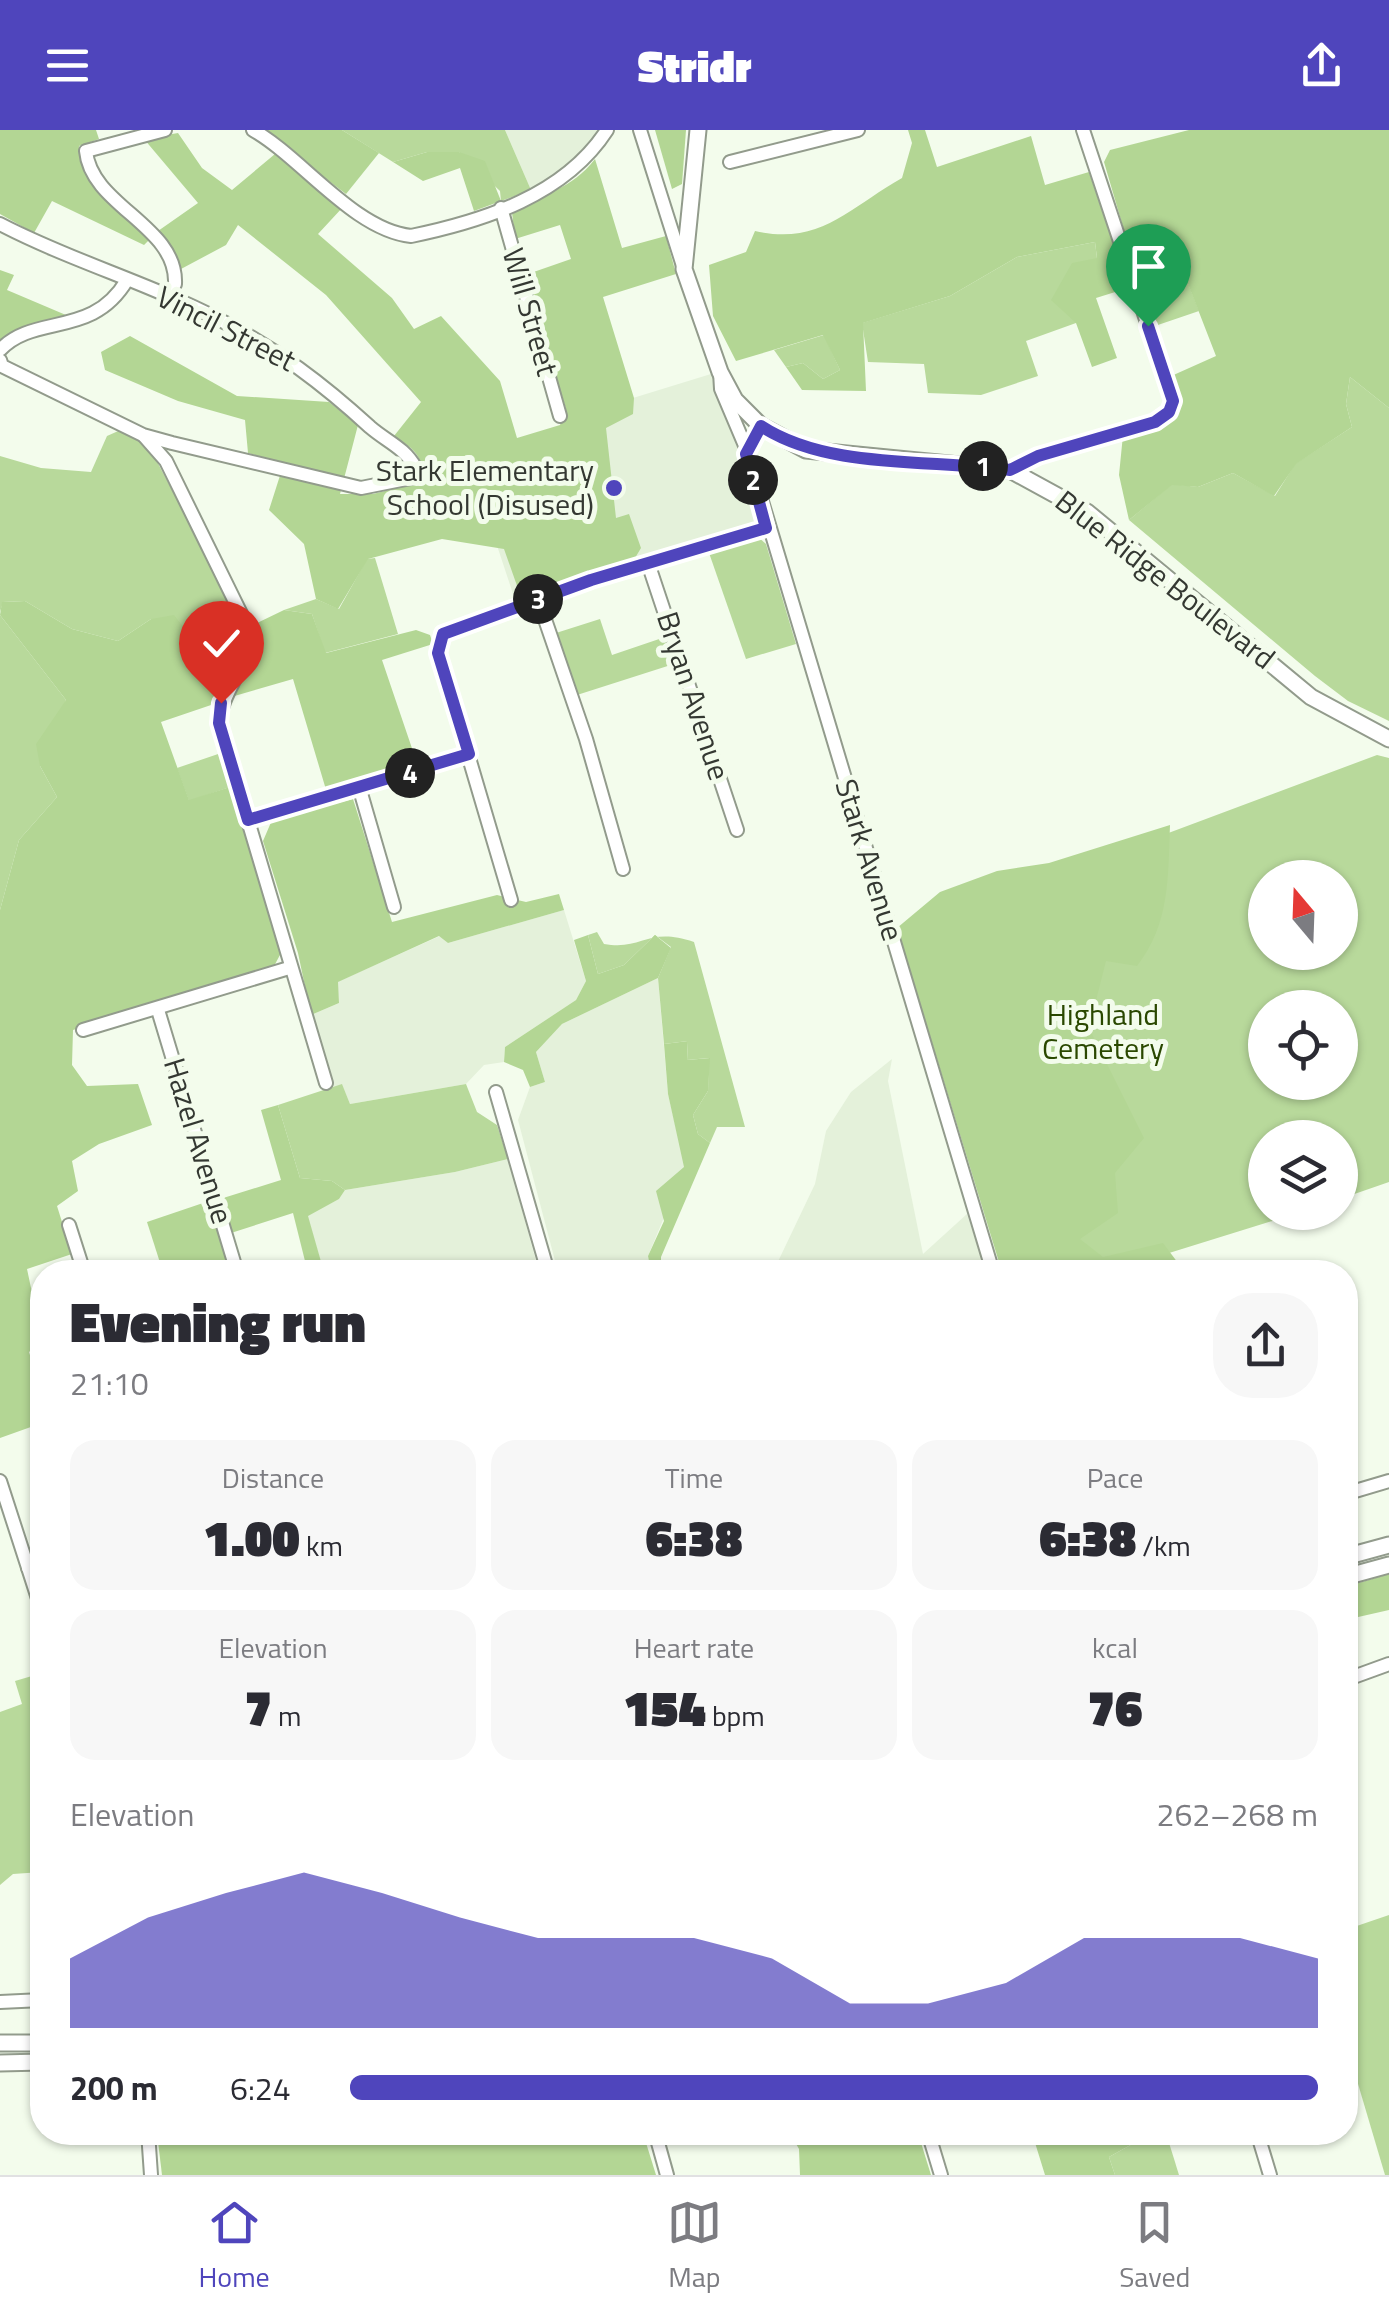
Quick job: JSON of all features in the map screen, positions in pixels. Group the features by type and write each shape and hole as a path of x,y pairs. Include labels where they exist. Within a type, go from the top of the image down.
{"main road":[{"path":"684,269 698,130"},
{"name":"Stark Avenue","path":"684,269 720,372"},
{"name":"Blue Ridge Boulevard","path":"720,372 735,400 761,426 786,442 819,452 1010,470 1087,512 1311,696 1389,739"},
{"path":"1358,1553 1389,1545"},
{"path":"1358,1574 1389,1565"},
{"path":"0,2043 30,2044"},
{"path":"0,2063 30,2062"}],"street":[{"path":"165,130 86,151 100,181 171,258 175,284 166,297"},
{"path":"252,130 351,206 394,234 411,236 501,208 565,180 590,157 606,130"},
{"name":"Stark Avenue","path":"640,130 684,269"},
{"path":"730,162 816,135 858,130"},
{"path":"1010,470 1038,456 1155,422 1169,412 1173,401 1083,130"},
{"name":"Will Street","path":"501,208 560,416"},
{"name":"Vincil Street","path":"0,224 217,318 326,384 376,432 409,455 415,467 411,478 361,488 327,483 143,434"},
{"path":"0,350 11,340 100,312 127,280"},
{"path":"1,363 143,434 166,462 248,628 248,653 221,703 219,723 326,1083"},
{"name":"Stark Avenue","path":"720,372 726,405 746,448 766,528 989,1260"},
{"path":"746,448 761,426"},
{"path":"510,900 438,644 450,630 648,562 766,528"},
{"name":"Bryan Avenue","path":"648,562 737,830"},
{"path":"538,599 586,739 623,869"},
{"path":"248,820 360,790 469,754"},
{"path":"360,790 394,907"},
{"path":"84,1030 289,968"},
{"name":"Hazel Avenue","path":"158,1010 232,1260"},
{"path":"496,1092 545,1260"},
{"path":"69,1225 80,1260"},
{"path":"0,1481 30,1555"},
{"path":"1358,1490 1389,1481"},
{"path":"1358,1675 1389,1664"},
{"path":"0,2002 30,2001"},
{"path":"149,2145 150,2175"},
{"path":"659,2145 668,2175"},
{"path":"932,2145 941,2175"},
{"path":"1261,2145 1270,2175"}],"shaded area":[{"path":"505,130 600,130 566,173 531,190"},
{"name":"Stark Elementary School (Disused)","path":"711,374 737,447 756,522 516,603 469,461 570,429 568,418"},
{"path":"564,910 586,981 576,1000 505,1047 504,1062 484,1065 466,1084 350,1104 342,1085 334,1087 311,1015 339,1003 337,982 440,936 448,943"},
{"path":"658,978 668,1094 685,1167 649,1260 555,1260 518,1120 530,1087 545,1082 536,1052 562,1024"},
{"path":"892,1059 888,1081 923,1254 967,1214 982,1260 779,1260 815,1184 826,1131 851,1092"},
{"path":"508,1159 536,1260 320,1260 307,1215 339,1199 345,1190"}],"green space":[{"path":"0,130 96,130 99,139 79,146 86,175 150,239 144,245 52,201 34,233 0,214"},
{"path":"262,130 342,130 379,153 346,194"},
{"path":"342,130 505,130 531,190 501,201 500,191 459,152 427,152 393,162"},
{"path":"655,130 686,130 682,184 672,189"},
{"path":"908,130 925,130 937,167 1031,136 1045,185 1089,172 1128,288 1096,298 1117,358 1092,367 1076,323 1051,300 1072,263 1097,258 1095,242 1017,257 950,296 863,323 866,391 802,390 786,367 803,363 823,379 840,370 823,335 736,361 713,316 709,265 746,252 755,231 778,234 817,228 902,178 912,143"},
{"path":"1189,130 1389,130 1389,408 1350,377 1346,404 1352,427 1296,464 1274,496 1233,473 1198,487 1172,485 1129,520 1119,475 1123,435 1170,421 1174,416 1169,377 1216,356 1183,271 1140,285 1104,162 1110,150"},
{"path":"178,133 202,168 232,190 275,154 343,207 318,234 392,298 414,329 441,316 500,381 517,438 560,425 566,409 525,275 571,259 560,225 515,239 512,212 566,184 595,159 622,248 666,236 676,274 603,297 634,398 633,414 606,428 616,518 629,514 641,548 635,558 521,597 504,549 442,539 368,559 338,609 316,599 304,544 269,510 284,463 248,453 245,420 178,401 105,370 101,352 130,336 237,396 329,402 358,425 340,494 373,494 416,483 420,461 408,445 394,436 421,402 326,295 238,225 226,245 181,269 158,231 198,203 144,139"},
{"path":"427,152 459,152 485,161 501,201 474,211 460,168 423,181 393,162"},
{"path":"1095,242 1097,258 1076,323 1026,341 1038,376 981,395 928,393 924,364 868,362 862,323 950,296 1017,257"},
{"path":"0,270 14,275 7,290 73,318 11,334 0,341"},
{"path":"1183,270 1199,311 1152,327 1140,285"},
{"path":"824,335 840,370 823,379 803,363 786,367 774,350"},
{"path":"1350,377 1389,408 1389,721 1348,701 1315,676 1129,520 1172,484 1198,487 1233,473 1275,496 1295,464 1352,427 1346,404"},
{"path":"125,428 151,450 237,615 192,638 151,619 118,641 72,629 25,601 3,602 0,612 0,456 41,468 91,472 107,436"},
{"path":"757,536 766,544 796,644 746,659 708,550"},
{"path":"375,558 398,634 325,653 312,614 284,610 316,599 339,609 367,559"},
{"path":"25,601 72,629 118,641 151,619 174,615 192,638 237,615 242,648 214,704 161,722 189,800 233,786 281,953 273,968 73,1030 72,1065 87,1086 138,1084 152,1125 99,1144 72,1161 78,1191 57,1206 72,1254 54,1260 30,1260 27,1269 30,1427 0,1438 0,910 19,840 57,797 40,766 36,744 66,700 0,615 2,602"},
{"path":"284,610 312,614 326,653 416,630 430,635 433,644 382,660 418,766 327,793 293,679 231,697 255,645 255,624"},
{"path":"0,615 66,700 40,766 57,797 19,840 0,910"},
{"path":"600,619 612,655 668,636 677,663 577,695 556,633"},
{"path":"224,752 233,786 189,801 177,768"},
{"name":"Highland Cemetery","path":"1377,755 1389,758 1389,1182 1358,1193 1358,1120 1248,1120 1248,1229 1147,1260 1003,1260 901,933"},
{"path":"353,799 392,922 497,895 526,902 559,894 564,910 448,943 439,936 338,982 339,1003 311,1015 298,953 263,841 272,820"},
{"path":"1170,825 1165,899 1156,934 1137,966 1106,961 1089,1028 1144,1138 1115,1173 1118,1213 1080,1239 1103,1257 1163,1243 1176,1260 998,1260 897,928 940,892 997,871 1049,863"},
{"path":"597,932 604,944 652,938 624,965 598,974 588,935"},
{"path":"588,935 598,974 624,965 655,935 671,948 658,978 562,1024 536,1052 545,1082 530,1087 523,1070 504,1062 505,1047 576,1000 586,981 574,940"},
{"path":"658,937 694,942 745,1127 717,1127 710,1143 698,1134 693,1115 708,1091 709,1058 687,1060 688,1041 664,1044 658,978 671,947"},
{"path":"688,1041 687,1060 710,1058 708,1091 693,1115 698,1134 710,1143 661,1260 649,1260 664,1221 656,1191 684,1167 668,1094 664,1044"},
{"path":"342,1084 350,1104 466,1084 477,1112 497,1125 508,1159 345,1190 332,1181 300,1178 278,1105"},
{"path":"278,1105 300,1178 332,1181 345,1190 339,1199 308,1216 321,1260 305,1260 293,1213 231,1233 220,1199 281,1180 261,1110"},
{"path":"209,1201 227,1260 159,1260 147,1222"},
{"path":"1389,1574 1389,1610 1358,1617 1358,1583"},
{"path":"30,1677 30,1873 13,1874 0,1885 0,1712 22,1704 15,1681"},
{"path":"1389,1915 1389,2175 1385,2175 1358,2084 1358,1926"},
{"path":"158,2145 647,2145 656,2175 162,2175"},
{"path":"797,2145 922,2145 931,2175 800,2175"},
{"path":"1036,2145 1130,2145 1109,2157 1115,2175 1045,2175"},
{"path":"1130,2145 1170,2145 1179,2175 1115,2175 1109,2157"}],"place":[{"name":"Stark Elementary School (Disused)","path":"614,488"}],"route":[{"path":"221,703 219,723 248,820 360,790 469,754 438,653 443,634 591,580 766,528 746,454 749,442 761,426 806,450 1010,470 1038,456 1155,422 1169,412 1173,401 1148,326"}]}
